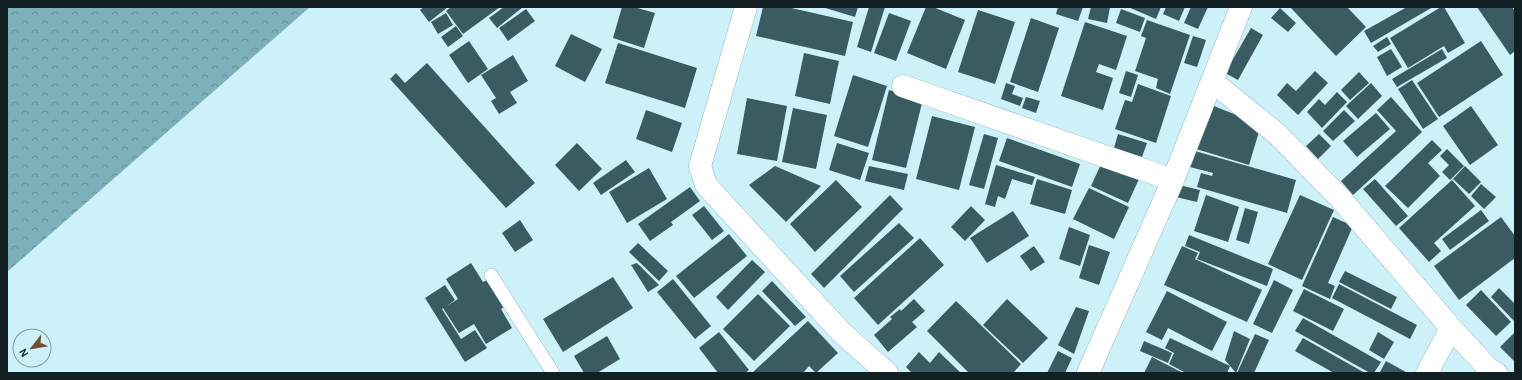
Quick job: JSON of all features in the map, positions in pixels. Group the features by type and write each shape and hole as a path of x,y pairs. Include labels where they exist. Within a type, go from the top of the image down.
{"street":[{"path":"746,7 700,166 706,185 841,332 887,373"},
{"path":"1088,373 1173,180 1241,7"},
{"path":"1212,81 1277,134 1340,198 1451,328 1488,368 1496,373"},
{"path":"903,86 1173,180"},
{"path":"1427,373 1451,328"}],"lane":[{"path":"491,275 553,373"}],"green space":[{"path":"7,7 310,7 7,272"}],"building":[{"path":"424,7 448,7 429,22 420,10"},
{"path":"451,7 500,7 463,34 446,11"},
{"path":"504,7 523,7 497,28 489,18"},
{"path":"622,7 634,7 655,13 644,48 613,38"},
{"path":"763,7 787,7 853,22 845,56 756,36"},
{"path":"822,7 858,7 855,17"},
{"path":"869,7 885,7 871,52 857,47"},
{"path":"926,7 933,7 965,20 946,69 907,53"},
{"path":"1058,7 1083,7 1078,21 1056,14"},
{"path":"1091,7 1110,7 1107,23 1088,19"},
{"path":"1128,7 1161,7 1156,19"},
{"path":"1166,7 1185,7 1179,21 1163,14"},
{"path":"1191,7 1208,7 1198,29 1184,23"},
{"path":"1290,7 1347,7 1366,27 1336,56"},
{"path":"1407,7 1433,7 1371,43 1364,31"},
{"path":"1441,7 1444,7 1465,43 1448,53 1444,46 1408,68 1390,38"},
{"path":"1477,7 1512,7 1515,11 1515,51 1510,55"},
{"path":"1280,8 1296,23 1288,32 1271,18"},
{"path":"526,9 535,21 508,41 499,28"},
{"path":"1121,9 1145,18 1140,32 1116,23"},
{"path":"978,10 1015,22 995,84 958,72"},
{"path":"446,13 453,25 438,34 431,22"},
{"path":"889,13 911,21 896,61 874,53"},
{"path":"1031,18 1059,28 1038,92 1010,82"},
{"path":"1147,20 1190,35 1170,94 1156,88 1158,79 1135,71 1146,38 1141,36"},
{"path":"1085,22 1127,36 1116,70 1099,64 1096,72 1113,78 1103,110 1061,96"},
{"path":"456,26 463,36 448,47 441,37"},
{"path":"1251,28 1263,35 1238,80 1225,73"},
{"path":"571,34 602,49 585,82 555,66"},
{"path":"1193,36 1206,40 1197,67 1184,63"},
{"path":"1387,37 1391,44 1378,52 1373,46"},
{"path":"469,41 488,69 468,83 449,55"},
{"path":"1481,41 1503,75 1439,117 1417,83"},
{"path":"618,43 697,68 685,108 605,83"},
{"path":"1391,49 1402,67 1387,76 1377,57"},
{"path":"1442,49 1447,58 1397,87 1392,79"},
{"path":"804,53 839,61 830,104 795,96"},
{"path":"513,55 528,81 510,92 517,103 499,114 491,101 496,98 481,75"},
{"path":"427,63 535,183 506,208 390,79 396,73 405,83"},
{"path":"1126,71 1138,75 1131,97 1119,93"},
{"path":"1315,71 1328,83 1298,115 1277,95 1287,83 1296,91"},
{"path":"1359,72 1369,83 1350,100 1341,90"},
{"path":"853,75 887,86 868,147 834,136"},
{"path":"1412,80 1438,119 1423,129 1398,89"},
{"path":"1006,83 1015,86 1012,94 1023,98 1020,106 1001,99"},
{"path":"1371,83 1382,96 1358,119 1346,106"},
{"path":"1138,84 1171,96 1156,143 1115,129 1125,100 1132,102"},
{"path":"889,90 923,99 906,168 872,160"},
{"path":"1337,92 1347,102 1322,128 1307,112 1319,99 1325,105"},
{"path":"1026,97 1040,101 1036,113 1022,108"},
{"path":"1391,97 1422,132 1353,195 1341,181 1396,131 1377,110"},
{"path":"747,98 787,106 777,161 737,154"},
{"path":"1214,106 1261,125 1249,165 1196,149"},
{"path":"1471,106 1498,145 1470,165 1443,126"},
{"path":"793,108 827,115 816,169 782,162"},
{"path":"646,110 682,123 672,152 636,139"},
{"path":"1344,110 1355,121 1333,141 1323,131"},
{"path":"1376,113 1390,129 1357,157 1343,141"},
{"path":"932,116 975,127 959,190 916,179"},
{"path":"984,134 998,138 984,189 969,185"},
{"path":"1118,134 1147,143 1142,157 1114,148"},
{"path":"1319,134 1331,146 1318,159 1306,146"},
{"path":"1007,138 1080,164 1072,187 999,161"},
{"path":"1432,140 1442,150 1428,163 1440,176 1408,208 1385,186"},
{"path":"577,143 602,169 579,191 555,165"},
{"path":"837,143 869,153 860,180 829,170"},
{"path":"1447,149 1464,166 1450,180 1442,172 1449,165 1440,156"},
{"path":"1195,151 1296,180 1287,213 1197,187 1201,173 1212,176 1213,173 1190,167"},
{"path":"626,160 635,172 601,195 593,183"},
{"path":"1102,162 1139,179 1128,203 1091,186"},
{"path":"996,165 1035,177 1032,185 1012,179 1005,199 998,196 995,207 985,204"},
{"path":"775,166 821,186 786,222 749,185"},
{"path":"869,166 908,174 904,190 865,181"},
{"path":"1465,166 1481,182 1469,194 1453,179"},
{"path":"649,168 667,199 627,223 609,192"},
{"path":"1037,179 1072,190 1065,214 1030,204"},
{"path":"1375,179 1408,216 1396,226 1363,189"},
{"path":"836,180 862,207 815,252 790,224"},
{"path":"1452,180 1475,206 1434,243 1441,251 1429,262 1399,228"},
{"path":"1481,184 1496,197 1484,209 1471,196"},
{"path":"1179,185 1200,190 1197,202 1176,197"},
{"path":"690,187 700,201 671,222 673,225 650,241 638,224"},
{"path":"1089,188 1129,207 1114,239 1073,219"},
{"path":"890,195 903,209 824,288 811,274"},
{"path":"1206,195 1239,207 1228,242 1194,231"},
{"path":"1300,195 1334,210 1302,280 1268,264"},
{"path":"704,206 724,231 712,240 692,215"},
{"path":"971,206 985,220 965,241 951,227"},
{"path":"1245,208 1258,212 1249,244 1236,240"},
{"path":"1481,210 1489,221 1450,250 1442,239"},
{"path":"1013,211 1029,236 987,263 970,238"},
{"path":"1333,217 1353,226 1328,283 1335,286 1330,299 1302,286"},
{"path":"1501,217 1515,236 1515,258 1459,300 1434,266"},
{"path":"520,220 533,240 515,252 502,233"},
{"path":"899,223 914,238 854,292 840,276"},
{"path":"1069,227 1090,235 1080,266 1059,259"},
{"path":"729,234 747,256 694,298 676,276"},
{"path":"1189,235 1273,269 1267,286 1197,259 1200,252 1185,246"},
{"path":"920,238 944,265 878,325 854,298"},
{"path":"638,243 668,271 659,281 629,252"},
{"path":"1089,245 1110,252 1099,285 1079,278"},
{"path":"1034,246 1045,262 1031,271 1020,256"},
{"path":"1182,246 1198,253 1195,259 1262,290 1247,322 1164,285"},
{"path":"752,260 765,272 728,310 716,297"},
{"path":"471,263 483,282 489,279 505,306 501,309 512,328 486,344 474,324 459,333 443,308 442,309 461,339 475,330 487,348 465,362 425,298 445,285 455,300 447,306 458,299 446,279"},
{"path":"637,263 659,285 648,292 631,265"},
{"path":"1345,271 1397,297 1391,309 1339,282"},
{"path":"613,277 633,308 563,352 543,319"},
{"path":"673,279 711,326 695,339 657,292"},
{"path":"1274,280 1293,290 1272,333 1253,324"},
{"path":"772,281 806,317 795,326 762,291"},
{"path":"1339,284 1417,325 1410,339 1332,298"},
{"path":"1499,288 1515,304 1514,321 1491,297"},
{"path":"1304,289 1344,309 1333,331 1293,311"},
{"path":"1481,290 1511,322 1496,336 1466,305"},
{"path":"1167,291 1227,322 1212,351 1168,328 1162,340 1146,332"},
{"path":"758,294 790,326 754,361 723,329"},
{"path":"914,299 925,311 912,322 917,327 888,352 874,335 892,319 890,317 900,309 901,311"},
{"path":"1007,299 1048,338 1023,363 983,325"},
{"path":"956,301 1021,364 1013,373 969,373 927,331"},
{"path":"1076,307 1089,311 1074,354 1058,345"},
{"path":"1303,318 1381,362 1374,373 1370,373 1295,331"},
{"path":"808,321 838,353 816,373 809,366 803,373 752,373"},
{"path":"1234,331 1250,339 1236,373 1225,360"},
{"path":"719,332 749,370 745,373 718,373 699,348"},
{"path":"1378,332 1394,342 1384,359 1369,350"},
{"path":"1515,332 1515,362 1500,347"},
{"path":"1255,334 1269,340 1254,373 1237,373"},
{"path":"607,336 620,359 597,373 584,373 574,356"},
{"path":"1170,338 1230,366 1227,373 1186,373 1169,364 1174,353 1165,348"},
{"path":"1303,338 1365,373 1334,373 1295,351"},
{"path":"1144,341 1172,353 1168,363 1140,351"},
{"path":"1058,351 1072,358 1065,373 1047,373"},
{"path":"919,352 930,363 939,352 961,373 912,373 906,367"},
{"path":"1152,357 1183,373 1144,373"},
{"path":"1386,361 1406,372 1406,373 1380,372"}]}
